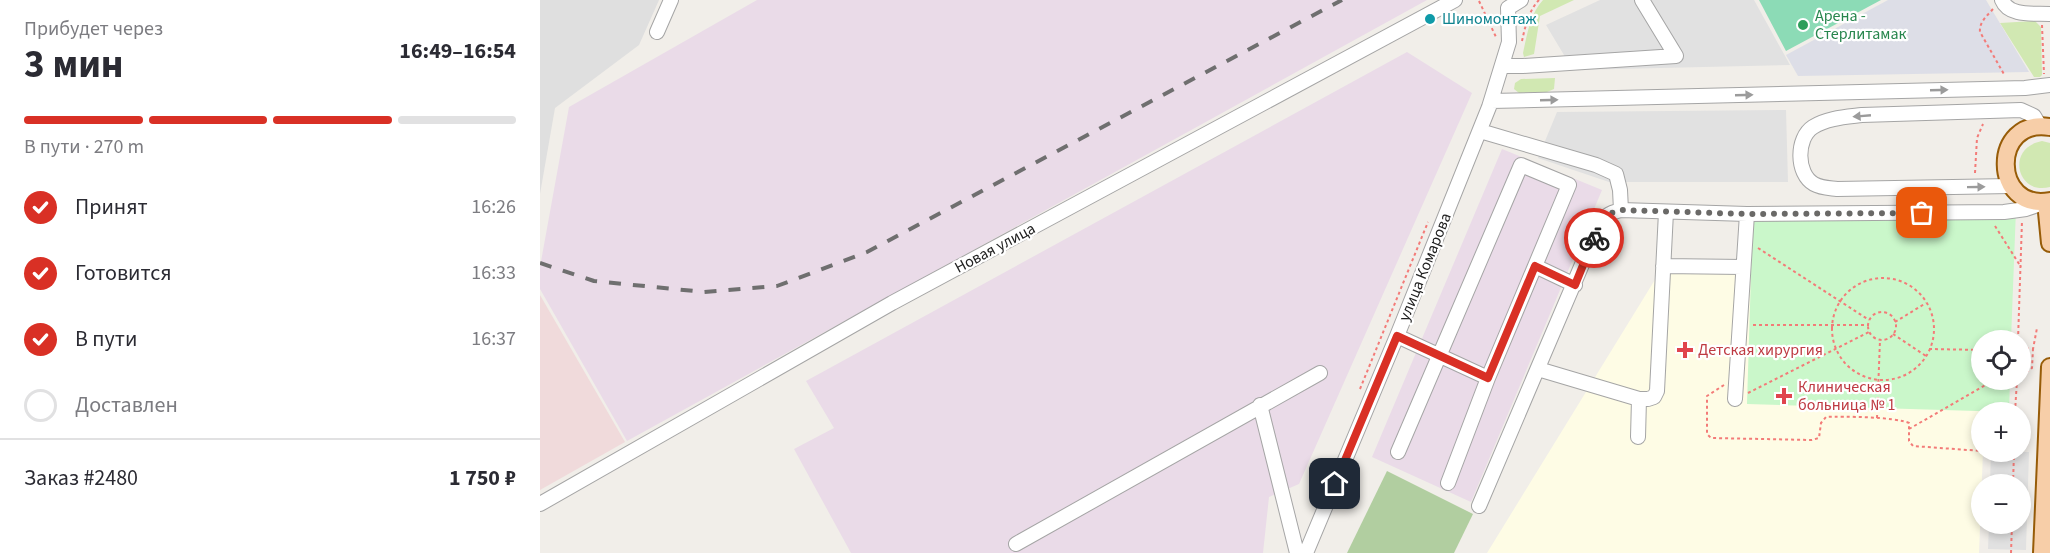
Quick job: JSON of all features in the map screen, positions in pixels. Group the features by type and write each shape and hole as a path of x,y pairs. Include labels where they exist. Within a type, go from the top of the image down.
{"main road":[{"path":"2045,127 2028,129 2019,134 2011,143 2004,164 2011,186 2026,198 2048,201 2050,243"},
{"path":"2042,553 2050,367"}],"street":[{"path":"657,32 671,0"},
{"name":"Новая улица","path":"540,504 903,298 1455,0"},
{"path":"1505,4 1521,0"},
{"path":"1503,66 1676,56 1642,0"},
{"name":"улица Комарова","path":"1306,553 1397,336 1491,101 1503,66 1510,35 1505,4"},
{"path":"1998,4 2011,10 2046,14"},
{"path":"1491,101 2025,88 2047,81"},
{"path":"2011,186 1849,189 1822,187 1812,183 1805,176 1802,167 1802,144 1811,128 1838,118 1862,115 2021,110 2034,116 2045,127"},
{"path":"1480,131 1596,165 1616,174 1621,210"},
{"path":"1398,452 1521,165 1569,185 1488,378 1448,483"},
{"path":"1479,506 1604,218 1611,212 1621,210 1747,214 1996,212 2022,210 2048,201"},
{"path":"1538,369 1639,399 1654,397 1657,391 1666,212"},
{"path":"1735,399 1747,214"},
{"path":"1535,266 1575,285"},
{"path":"1663,266 1743,267"},
{"path":"1397,336 1488,378"},
{"path":"1016,544 1320,373"},
{"path":"1638,437 1639,399"},
{"path":"1260,405 1297,553"}],"path":[{"path":"1479,1 1496,41"},
{"path":"1980,32 1979,27 1982,22 1998,4"},
{"path":"2046,14 2047,81"},
{"path":"2018,330 2022,210"},
{"path":"1357,395 1429,219"},
{"path":"1745,240 1869,320"},
{"path":"1890,278 1906,283 1926,303 1934,324 1932,340 1926,356 1915,369 1900,377 1878,379 1852,370 1841,358 1834,343 1832,325 1835,310 1840,302 1857,285 1873,279 1890,278"},
{"path":"1895,322 1926,303"},
{"path":"1880,312 1890,314 1895,322 1893,334 1888,339 1880,340 1869,332 1869,320 1880,312"},
{"path":"1739,325 1868,326"},
{"path":"2031,369 2037,328"},
{"path":"1735,399 1869,332"},
{"path":"1893,334 1926,356"},
{"path":"1877,419 1880,340"},
{"path":"1929,349 1971,350"},
{"path":"1737,366 1726,383 1707,396 1707,434 1711,438 1816,440 1820,434 1821,423 1826,417 1877,419 1906,421 1910,425 1909,441 1913,446 1971,450"},
{"path":"1909,429 1977,390"},
{"path":"2011,553 2012,534"}],"shaded area":[{"path":"540,0 659,0 639,45 555,108 540,194"},
{"path":"757,0 1427,0 627,441 540,289 540,267 569,107"},
{"path":"1600,0 1754,0 1790,65 1573,70 1546,25"},
{"path":"1888,0 1986,0 2029,72 1798,76 1786,55"},
{"path":"1407,52 1472,93 1299,484 1269,497 1263,553 851,553 794,449 834,428 806,381"},
{"path":"1786,110 1788,182 1609,182 1538,158 1557,112"},
{"path":"1502,149 1602,190 1471,502 1372,457"},
{"name":"Клиническая больница № 1","path":"1664,265 1989,268 1983,330 1971,330 1971,390 1985,390 1984,402 1971,402 1971,462 1983,462 1982,474 1971,474 1971,534 1980,534 1979,553 1487,553"},
{"path":"540,295 625,442 540,490"},
{"path":"1991,462 2029,462 2028,474 1990,474"},
{"path":"1989,534 2026,534 2026,550 1988,549"}],"green space":[{"path":"1543,0 1574,0 1540,16 1534,54 1524,57 1530,25"},
{"name":"Арена - Стерлитамак","path":"1759,0 1881,0 1786,51"},
{"path":"2035,21 2041,27 2042,75 2040,77 2034,77 2000,23"},
{"path":"1555,78 1554,89 1547,92 1519,93 1514,89 1515,83 1521,79"},
{"path":"2042,141 2050,143 2050,187 2039,188 2030,185 2023,178 2020,161 2023,152 2030,145"},
{"path":"1753,209 2016,209 2011,330 1971,330 1971,390 2010,390 2009,402 1971,402 1971,411 1747,404"},
{"path":"1387,471 1473,514 1454,553 1347,553"}],"railway":[{"path":"540,263 594,281 704,292 777,286 867,252 1342,0"}],"way so far":[{"path":"1594,238 1604,218 1611,212 1621,210 1747,214 1922,213"}],"place":[{"name":"Шиномонтаж","path":"1430,19"},
{"name":"Арена - Стерлитамак","path":"1803,25"},
{"name":"Детская хирургия","path":"1685,350"},
{"name":"Клиническая больница № 1","path":"1784,396"}],"route":[{"path":"1335,484 1397,336 1488,378 1535,266 1575,285 1594,238"}]}
